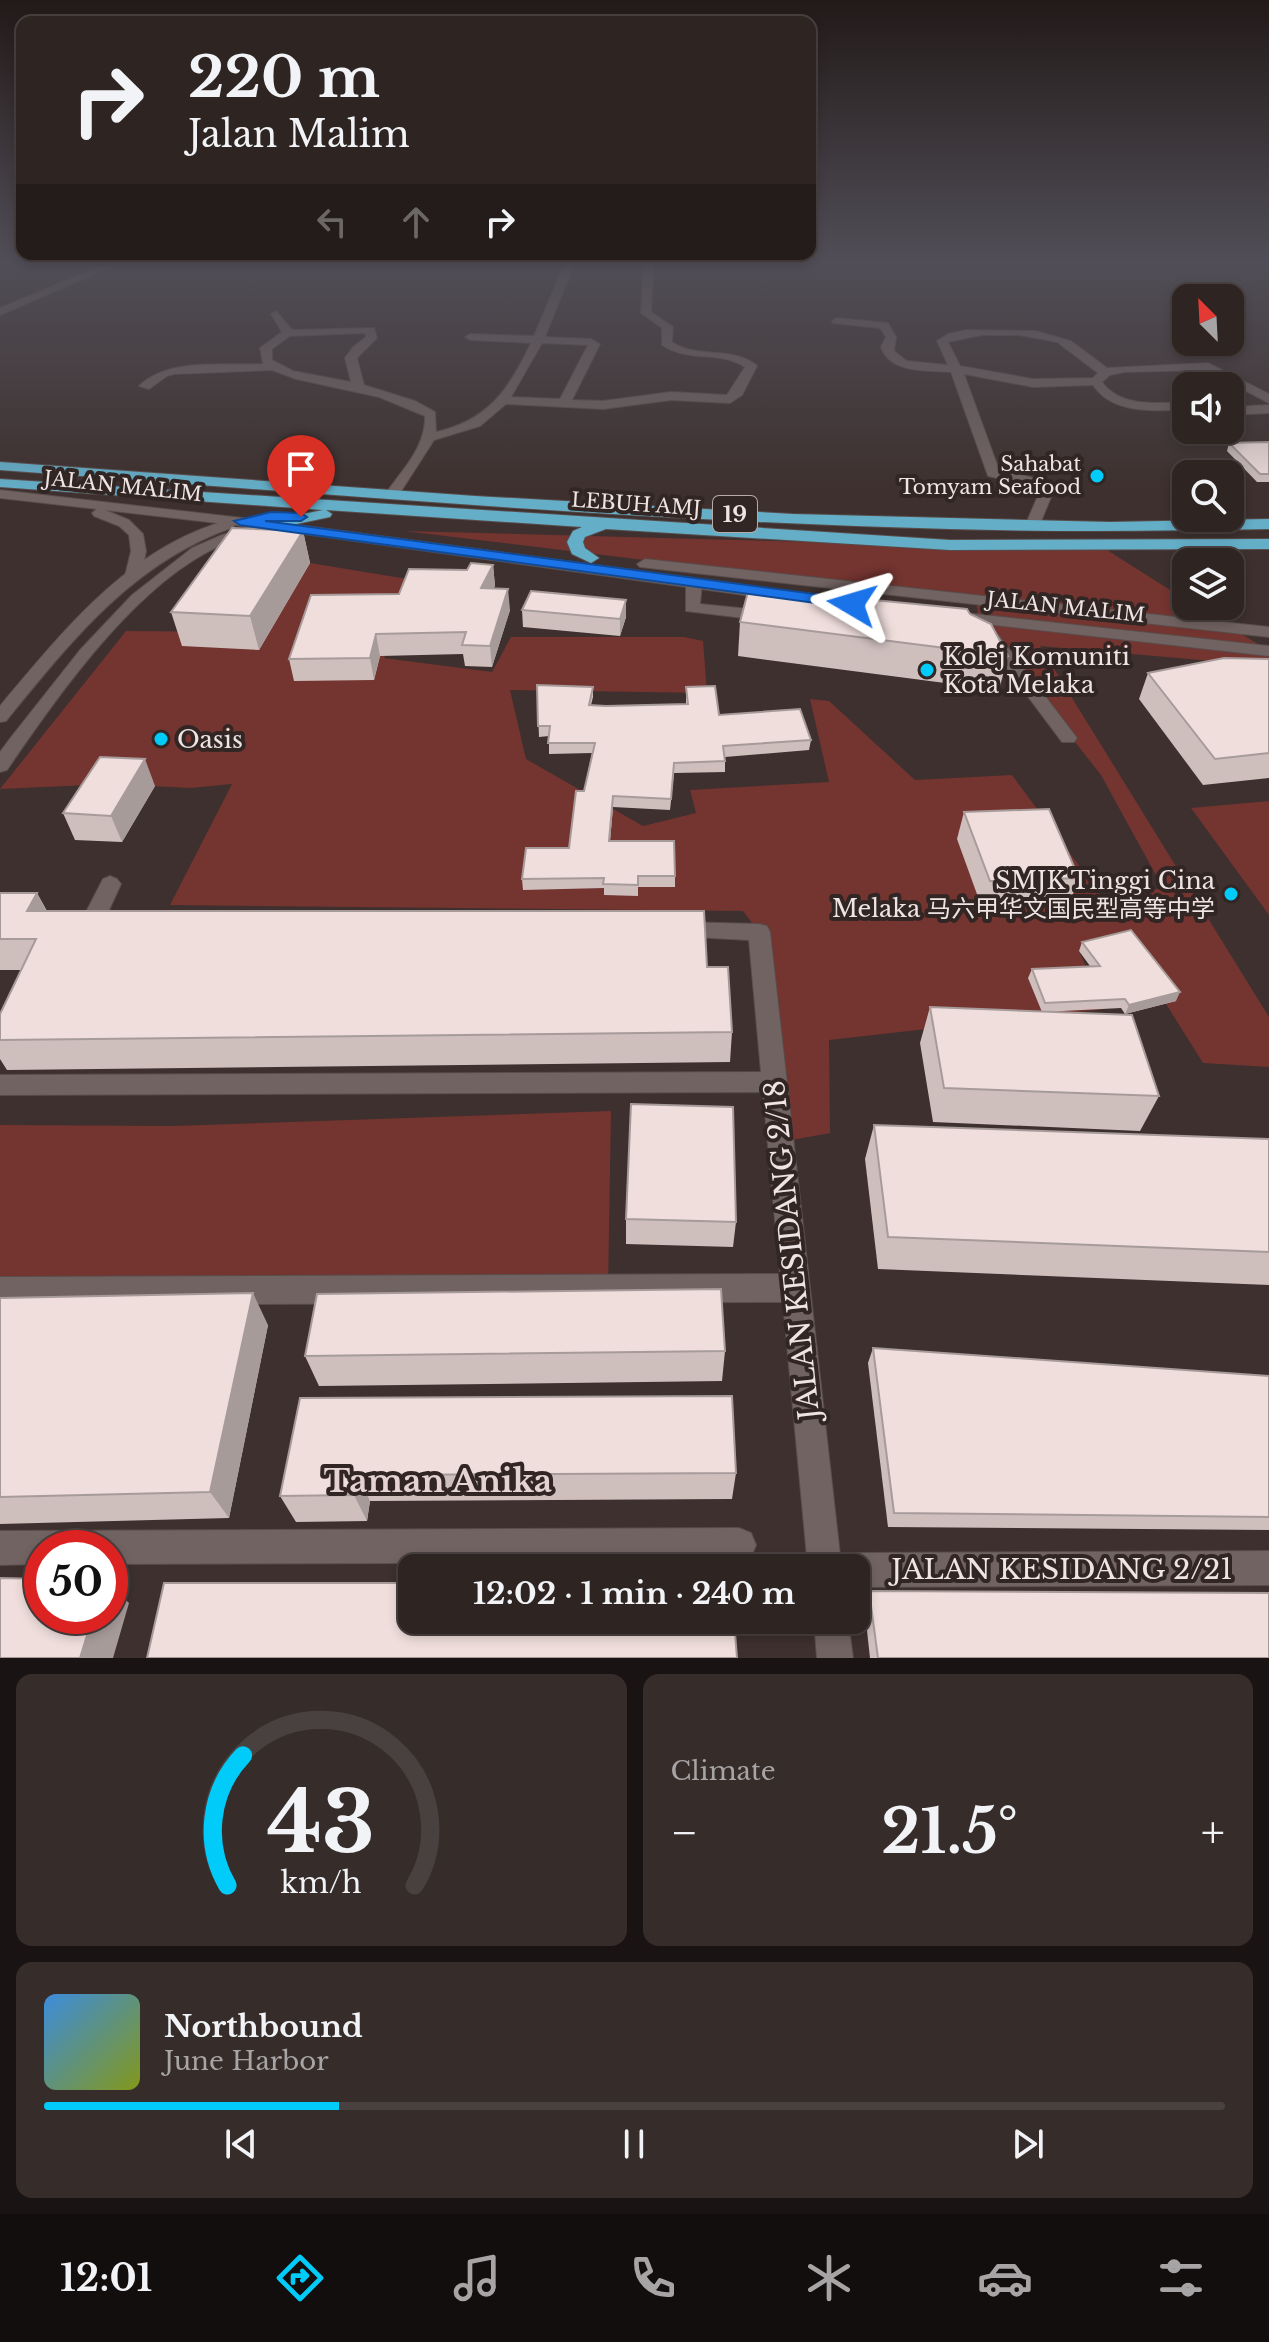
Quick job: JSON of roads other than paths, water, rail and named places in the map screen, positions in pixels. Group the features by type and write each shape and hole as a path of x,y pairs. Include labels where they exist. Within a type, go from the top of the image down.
{"highway":[{"name":"LEBUH AMJ","path":"0,466 733,514 1032,526 1269,524"},
{"path":"202,479 237,487 268,514 301,517 362,512 473,515"},
{"name":"LEBUH AMJ","path":"0,483 268,514 473,515 950,545 1269,544"},
{"path":"591,558 578,551 575,542 579,534 602,525 619,525"}],"street":[{"path":"278,339 266,348 266,361 273,367 295,376 359,388 422,408 431,415 433,426 429,437 393,493"},
{"path":"359,388 349,358 352,352 370,339"},
{"path":"429,437 468,427 493,411 504,400 538,339"},
{"path":"564,403 594,344 571,339"},
{"path":"504,400 617,405 671,396 730,399 738,392 751,366 734,356 690,353 666,343 666,339"},
{"path":"890,339 887,347 889,353 904,364 956,369 1033,383 1096,381 1106,372"},
{"path":"944,339 942,341 956,369 993,473 1038,483 1047,490 1032,526"},
{"path":"1060,339 1072,346 1082,359 1106,372 1193,364 1208,366 1269,399"},
{"path":"145,386 163,373 174,371 273,367"},
{"path":"1096,381 1099,388 1127,403 1172,405"},
{"path":"1244,410 1269,409"},
{"name":"JALAN MALIM","path":"0,494 240,521 268,514 694,584 868,606"},
{"path":"66,503 113,517 137,533 140,543 133,576"},
{"path":"0,766 74,669 130,607 175,567 268,514"},
{"name":"JALAN MALIM","path":"301,517 591,558 1269,632"},
{"path":"0,717 42,666 133,576 183,542 240,521"},
{"path":"694,584 692,608 794,618"},
{"name":"JALAN MALIM","path":"931,614 983,632 1269,651"},
{"path":"983,632 1068,738"},
{"path":"110,884 96,914 106,920 135,923"},
{"name":"JALAN KESIDANG 2/18","path":"665,930 759,932 824,1554"},
{"path":"0,1085 775,1082"},
{"path":"0,1291 796,1288"},
{"path":"0,1548 739,1545"},
{"name":"JALAN KESIDANG 2/21","path":"870,1570 1269,1568"},
{"path":"832,1634 835,1658"}],"place":[{"name":"Sahabat Tomyam Seafood","path":"1097,476"},
{"name":"Kolej Komuniti Kota Melaka","path":"927,670"},
{"name":"Oasis","path":"161,739"},
{"name":"SMJK Tinggi Cina Melaka 马六甲华文国民型高等中学","path":"1231,894"}],"district":[{"name":"Taman Anika","path":"438,1481"}]}
